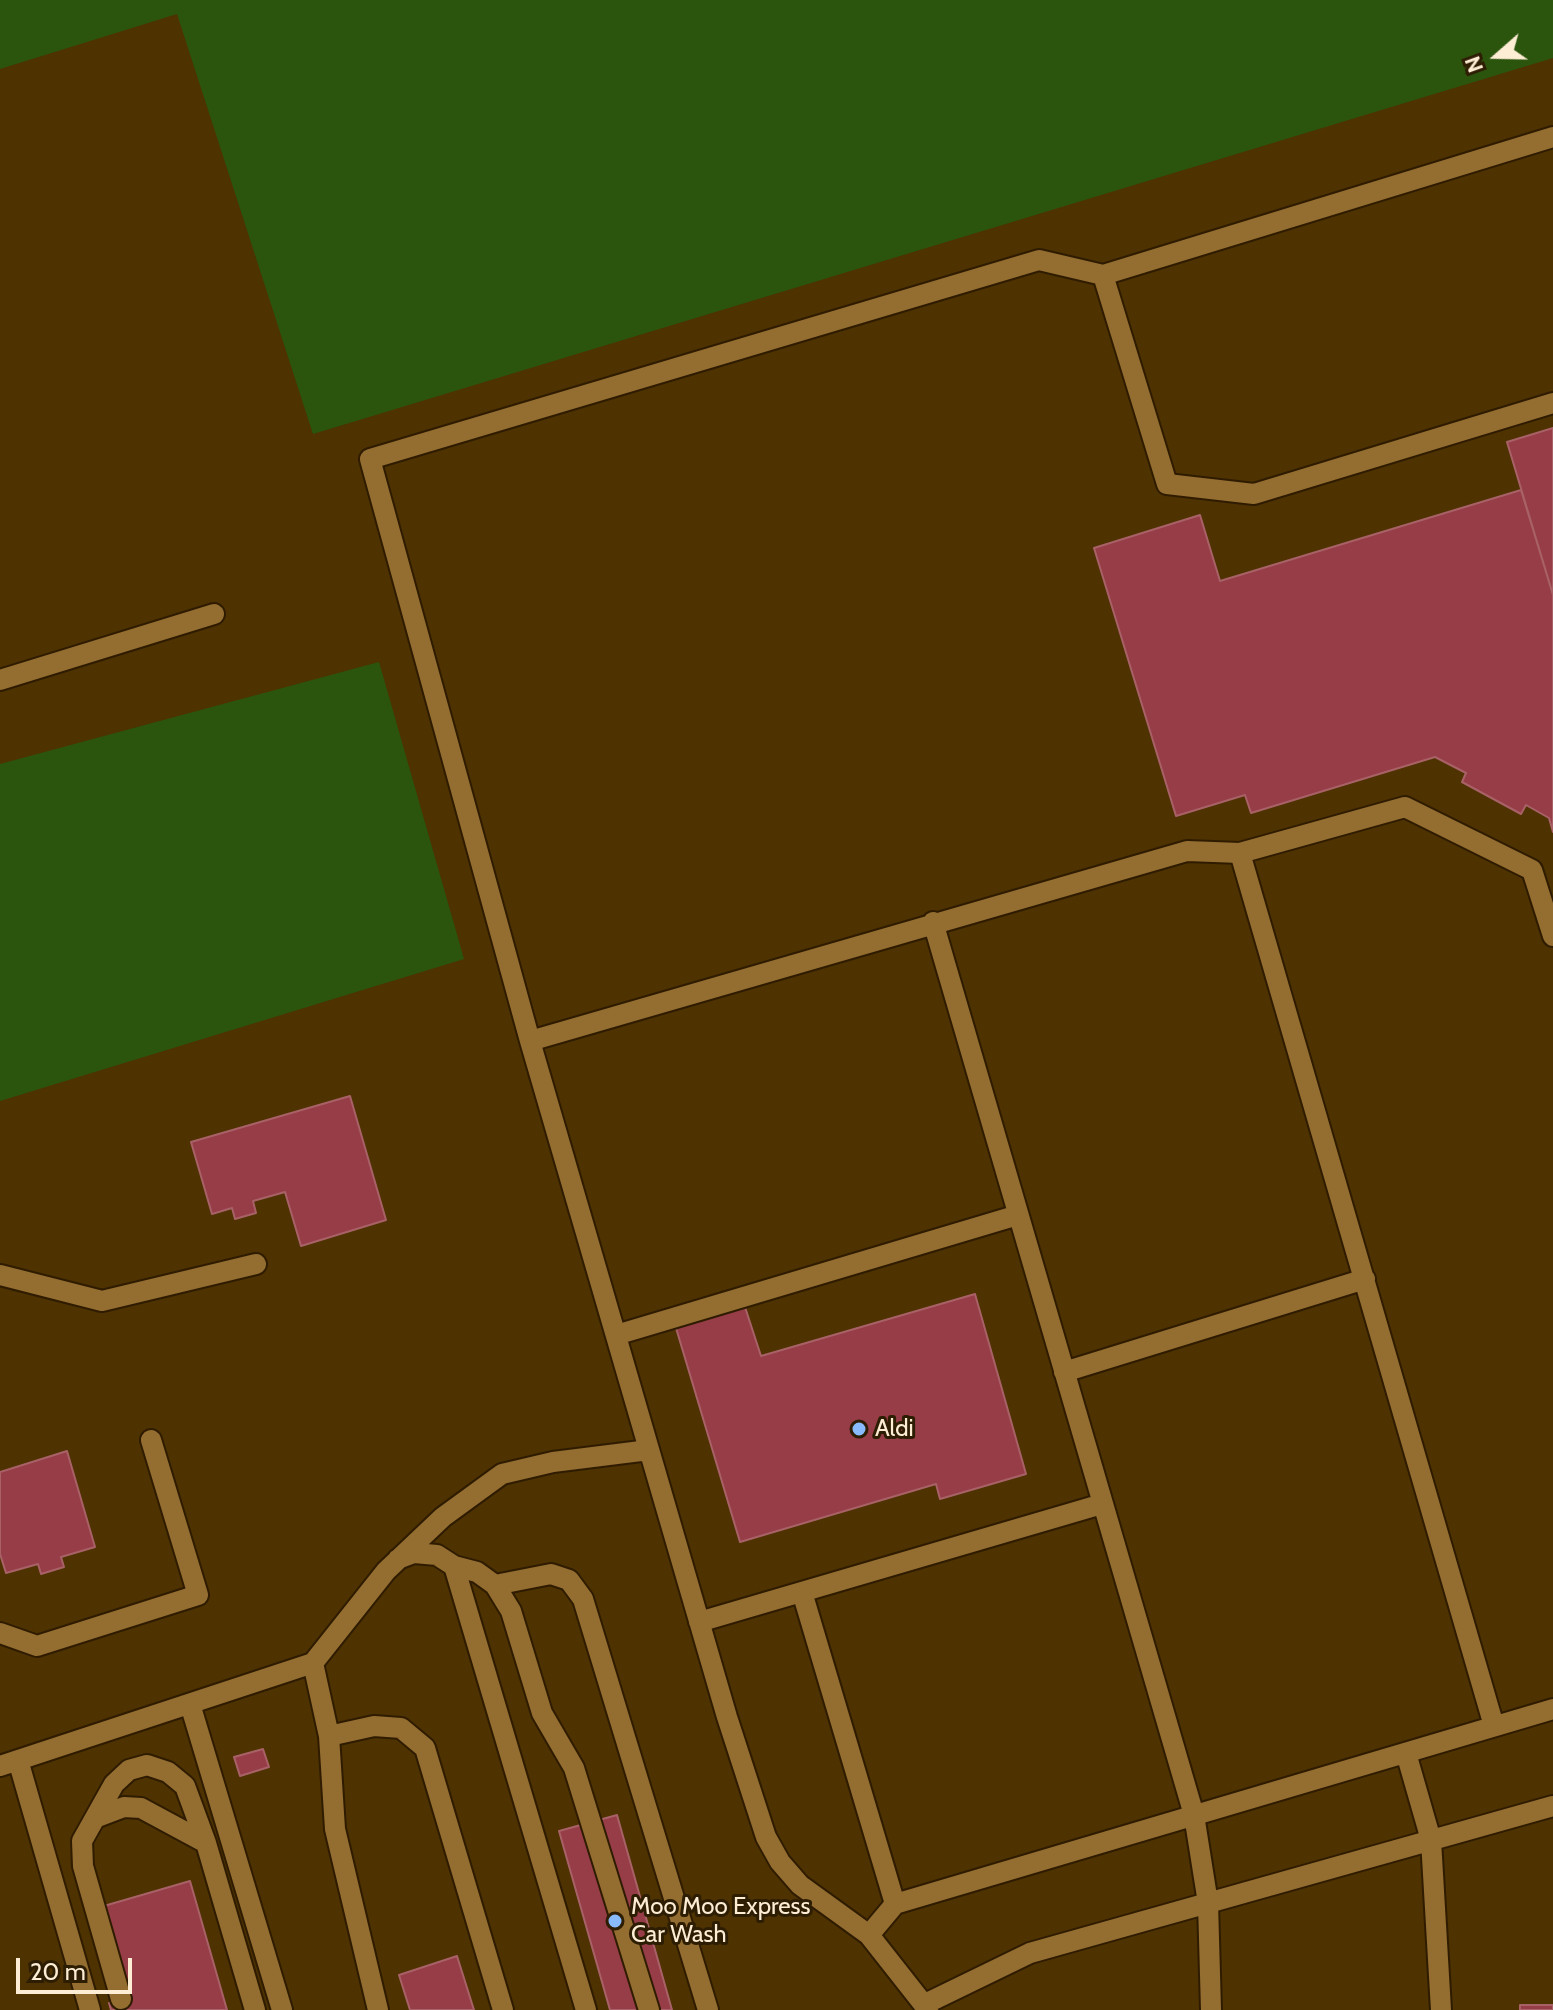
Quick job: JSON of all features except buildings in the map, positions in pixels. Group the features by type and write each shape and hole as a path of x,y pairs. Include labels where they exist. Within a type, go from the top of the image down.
{"lane":[{"path":"1553,137 1103,275 1039,260 370,459 530,1041 699,1622 766,1837 780,1862 800,1885 869,1935 927,2007 1030,1953 1553,1806"},
{"path":"1103,275 1167,484 1254,494 1553,403"},
{"path":"0,680 214,614"},
{"path":"530,1041 1187,851 1240,853 1405,807 1532,870 1553,936"},
{"path":"1240,853 1494,1726"},
{"path":"933,922 1194,1815 1208,1903 1211,2010"},
{"path":"616,1335 1018,1215"},
{"path":"0,1275 102,1301 256,1264"},
{"path":"1064,1372 1365,1279"},
{"path":"0,1633 37,1646 198,1595 151,1440"},
{"path":"90,2010 9,1763 313,1663 341,1622 398,1559 443,1517 502,1474 553,1462 649,1450"},
{"path":"699,1622 1102,1504"},
{"path":"398,1559 414,1553 437,1555 454,1566 477,1572 495,1585 511,1611 542,1713 574,1768 649,2010"},
{"path":"454,1566 586,2010"},
{"path":"495,1585 551,1574 569,1580 583,1599 708,2010"},
{"path":"802,1592 895,1904"},
{"path":"313,1663 329,1736 335,1829 378,2010"},
{"path":"190,1704 282,2010"},
{"path":"869,1935 895,1904 1553,1709"},
{"path":"329,1736 374,1726 401,1728 425,1748 503,2010"},
{"path":"1406,1753 1431,1840 1441,2010"},
{"path":"121,1999 83,1866 82,1841 114,1784 129,1770 147,1765 168,1772 185,1786 206,1843 255,2010"},
{"path":"95,1818 124,1807 141,1808 206,1843"}],"green space":[{"path":"0,0 1553,0 1553,58 313,434 177,14 0,69"},
{"path":"379,662 464,959 0,1101 0,764"}],"place":[{"name":"Aldi","path":"859,1429"},
{"name":"Moo Moo Express Car Wash","path":"615,1921"}]}
